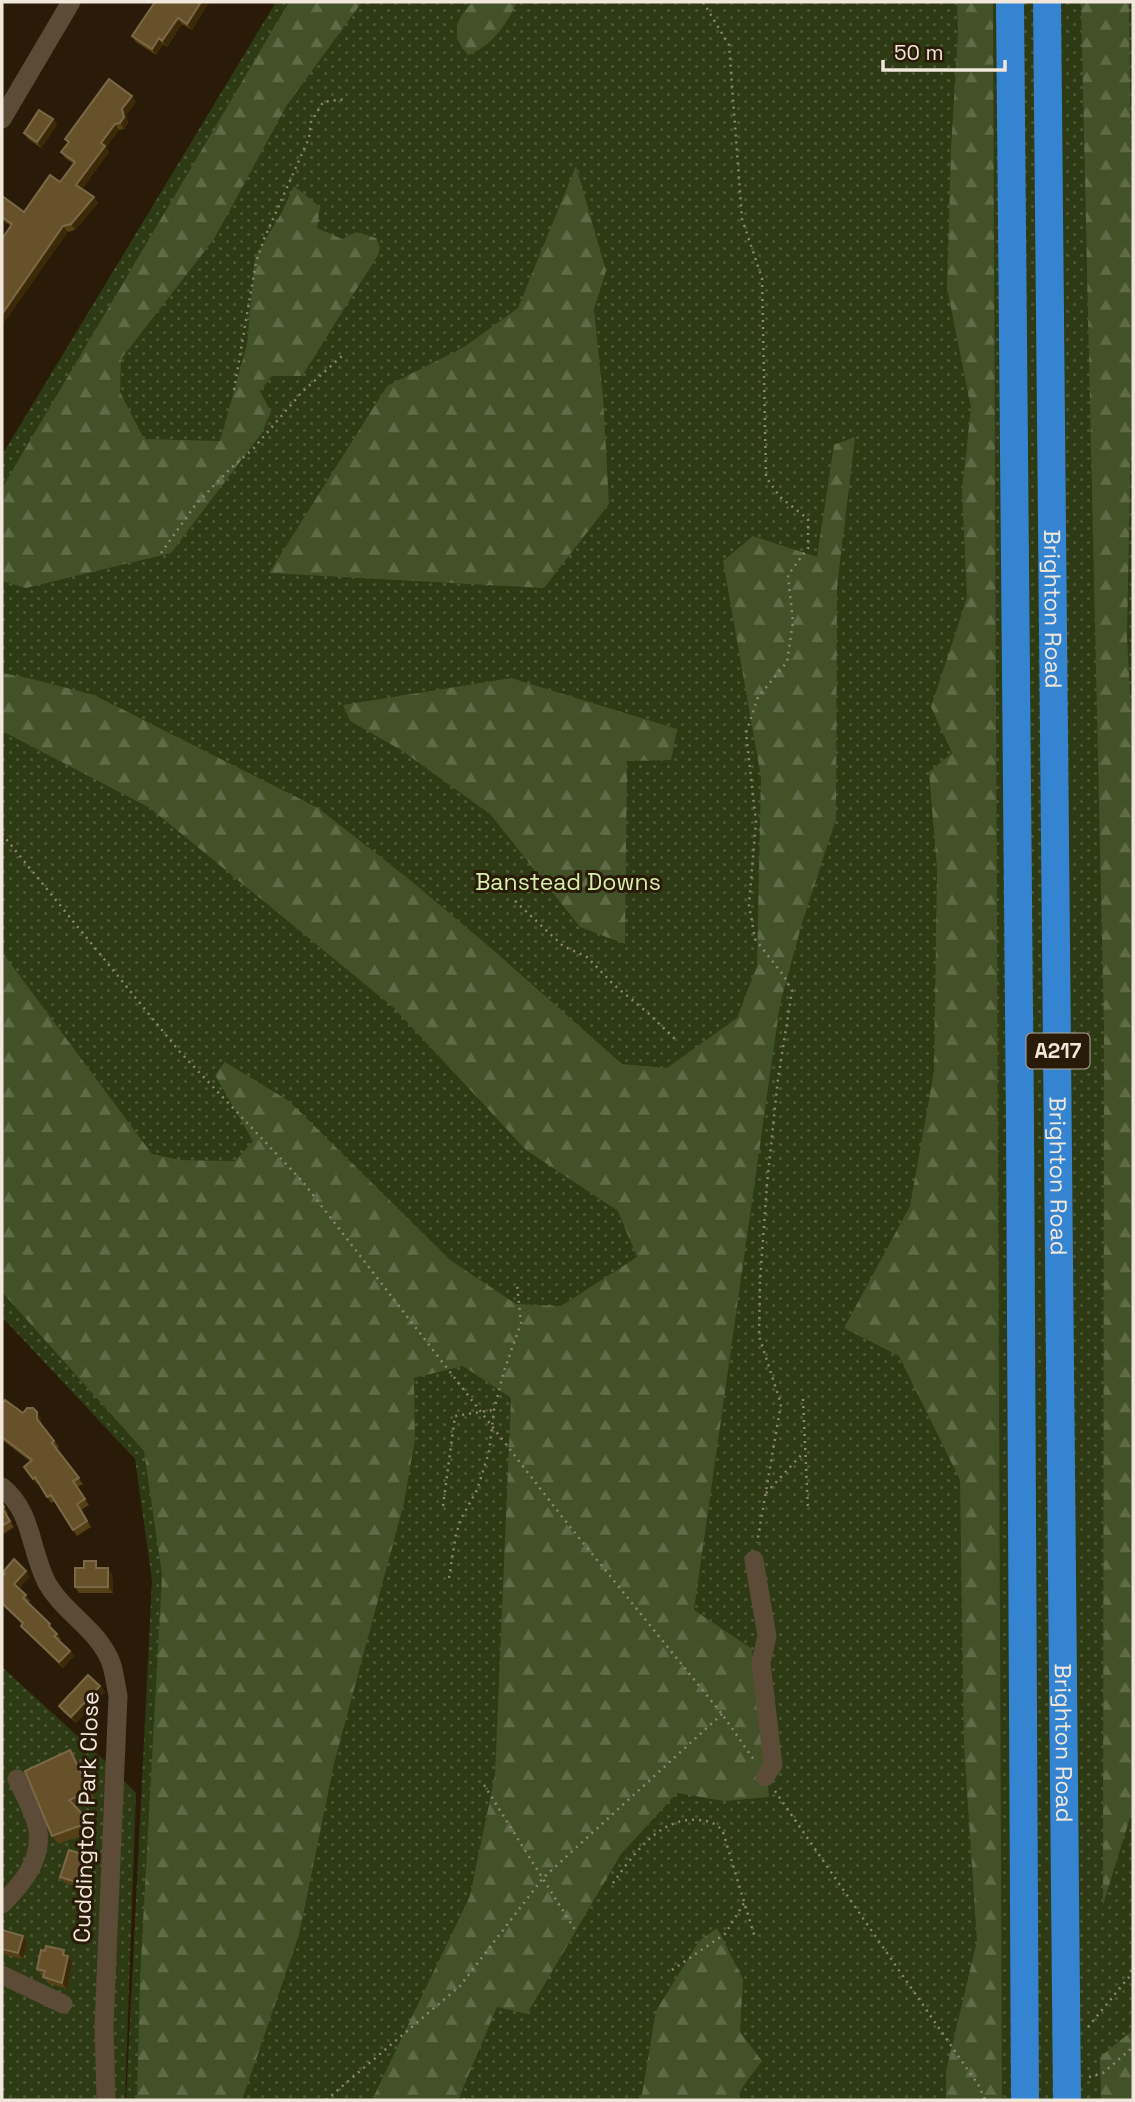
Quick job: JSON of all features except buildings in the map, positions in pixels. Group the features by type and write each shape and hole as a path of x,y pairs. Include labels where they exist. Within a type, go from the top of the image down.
{"highway":[{"name":"Brighton Road","path":"1010,2 1020,1095 1025,2100"},
{"name":"Brighton Road","path":"1047,2 1074,2090"}],"street":[{"path":"2,119 71,2"},
{"name":"Cuddington Park Close","path":"2,1487 24,1512 46,1581 54,1593 94,1634 109,1656 118,1696 103,2026 106,2100"},
{"path":"754,1560 767,1636 761,1663 773,1765 765,1777"},
{"path":"2,1904 28,1874 38,1842 38,1829 17,1779"},
{"path":"2,1975 63,2004"}],"path":[{"path":"703,2 729,45 741,219 762,278 766,477 780,497 808,519 808,548 788,575 793,622 787,662 758,697 746,733 756,822 748,905 755,939 784,976 792,991 768,1171 760,1281 759,1336 781,1404 754,1560"},
{"path":"234,390 256,262 264,239 309,138 311,122 323,102 346,99"},
{"path":"161,552 196,504 253,449 302,393 342,356"},
{"path":"2,834 180,1051 303,1182 563,1518 722,1714 979,2086 985,2100"},
{"path":"515,901 563,946 587,957 677,1041"},
{"path":"449,1578 456,1534 477,1490 489,1452 494,1410 521,1323 517,1284"},
{"path":"803,1399 807,1509"},
{"path":"443,1506 454,1416 494,1410"},
{"path":"765,1493 804,1452"},
{"path":"326,2100 460,1986 543,1878 722,1714"},
{"path":"484,1785 577,1933"},
{"path":"613,1883 631,1858 654,1834 684,1819 712,1822 723,1832 755,1938"},
{"path":"672,1970 725,1934 744,1903"},
{"path":"1084,2034 1106,2002 1129,1977 1133,1968"},
{"path":"1074,2090 1103,2073 1133,2047"},
{"path":"464,2093 464,2100"}],"green space":[{"name":"Banstead Downs","path":"276,2 1133,2 1133,2100 126,2100 152,1580 135,1459 2,1317 2,455"},
{"path":"289,2 362,2 287,105 214,239 121,359 120,392 144,439 220,441 247,345 255,257 294,186 320,207 317,228 342,239 356,232 376,238 380,247 378,255 302,376 272,376 260,391 271,412 261,434 171,553 26,588 2,581 2,488"},
{"path":"473,2 517,2 498,33 484,46 468,55 459,41 457,28 462,15"},
{"path":"957,2 993,2 1002,2100 946,2100 946,2071 977,1941 964,1747 960,1480 899,1356 844,1328 910,1206 934,1071 937,869 929,772 952,753 931,707 967,598 962,491 971,407 947,288"},
{"path":"1081,2 1129,2 1133,335 1127,636 1133,749 1133,1808 1103,1905 1104,1027"},
{"path":"576,166 606,271 594,309 603,397 609,504 544,588 269,573 387,386 464,347 518,308"},
{"path":"855,437 837,587 836,819 802,923 780,1004 694,1610 752,1649 769,1797 724,1801 677,1793 621,1854 527,2014 497,2007 458,2100 372,2100 470,1896 495,1775 511,1398 463,1366 414,1378 415,1439 404,1503 334,1764 299,1935 242,2100 137,2100 140,1979 162,1575 144,1451 2,1292 2,952 152,1154 180,1160 235,1161 253,1141 215,1075 225,1062 289,1101 450,1260 516,1304 561,1306 637,1257 618,1211 526,1150 394,1008 150,808 2,731 2,673 94,695 318,808 492,949 622,1064 667,1068 737,1018 757,966 761,777 723,561 753,536 817,557 834,445"},
{"path":"511,678 677,729 671,760 627,761 625,944 580,927 490,814 401,750 350,721 343,705"},
{"path":"2,1667 136,1793 125,2100 2,2100"},
{"path":"717,1928 743,1979 740,2032 762,2061 736,2100 641,2100 656,2011 699,1941"},
{"path":"1133,2030 1133,2100 1101,2100 1100,2057"}]}
